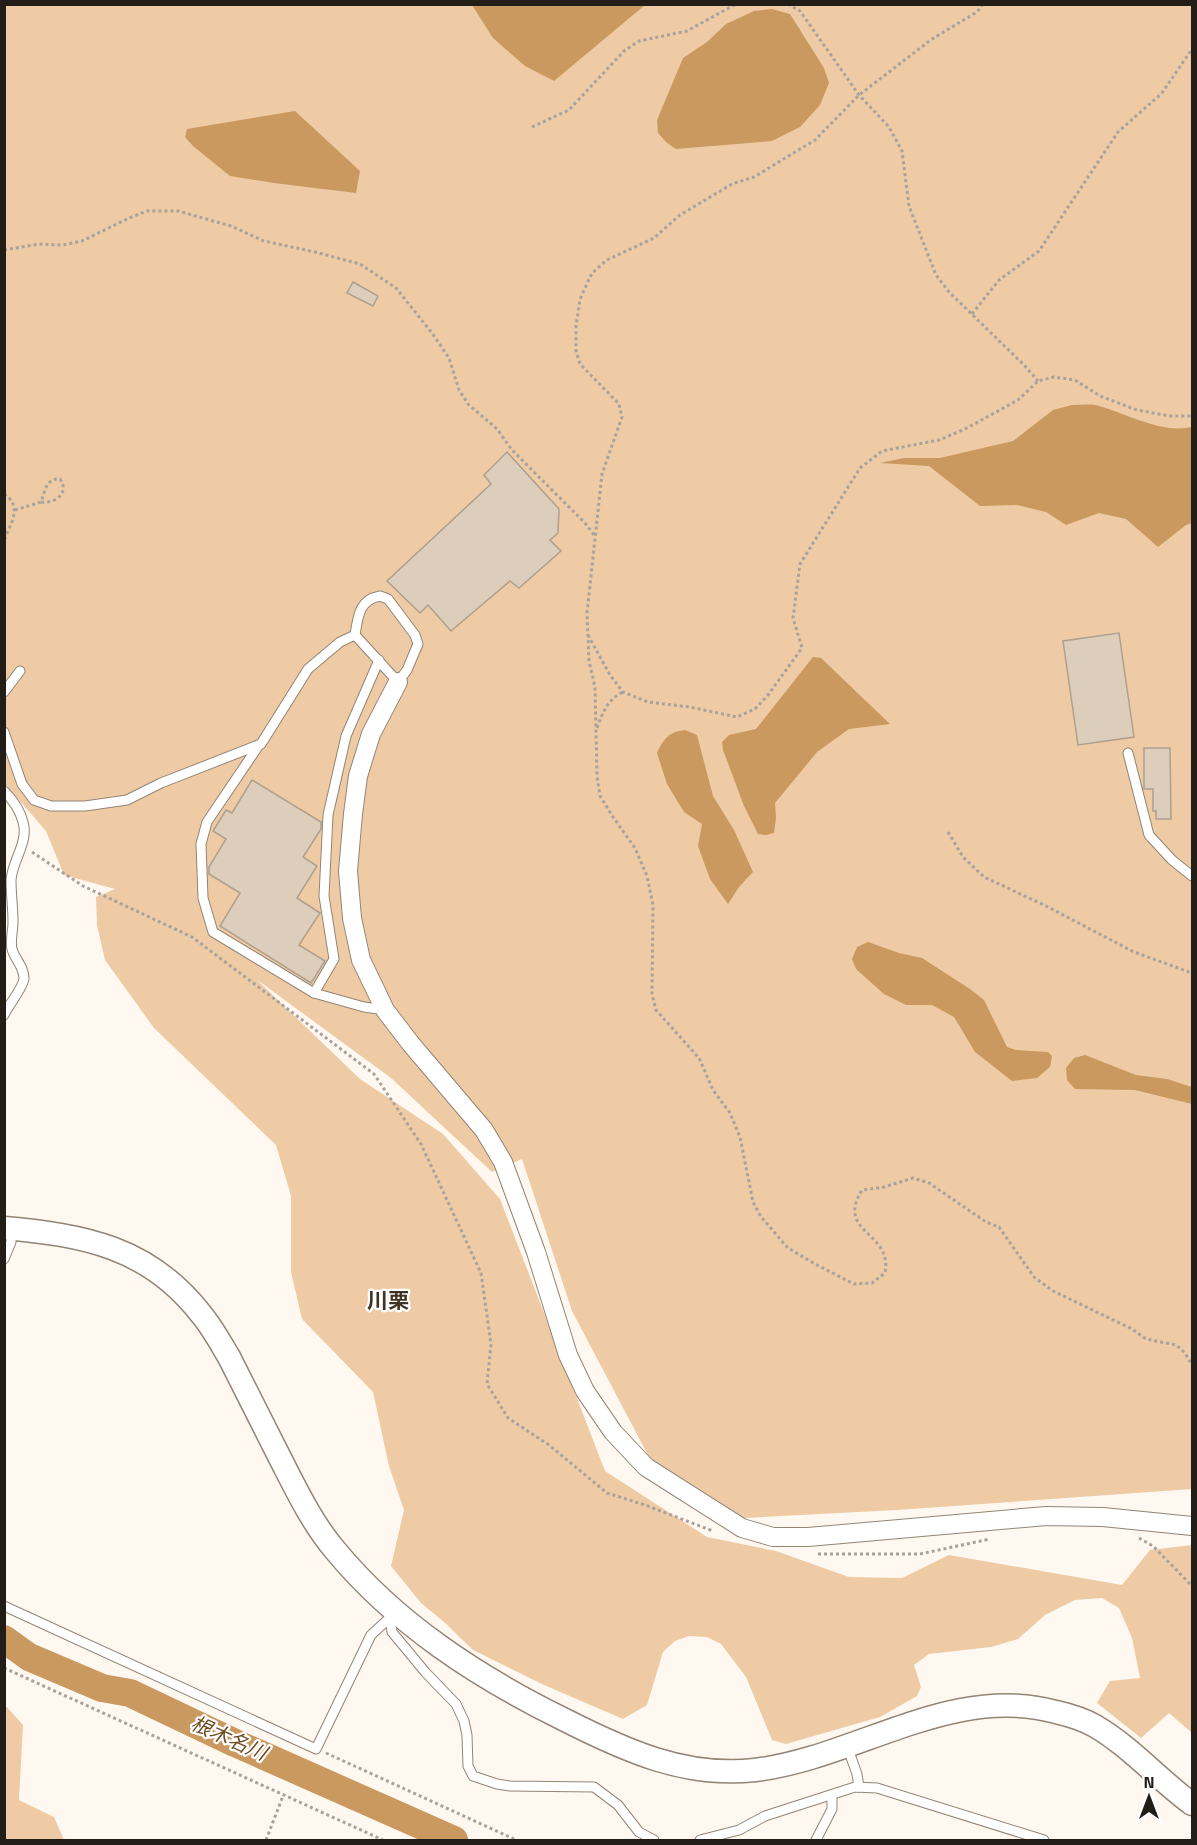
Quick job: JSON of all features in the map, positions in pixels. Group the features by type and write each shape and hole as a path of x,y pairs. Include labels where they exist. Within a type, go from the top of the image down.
{"street":[{"path":"398,682 372,734 358,776 352,814 348,872 352,918 362,960 385,1010 484,1130 502,1162 536,1252 568,1355 585,1392 613,1432 646,1467 713,1511 742,1528 773,1537 808,1537 1046,1516 1102,1517 1192,1526"},
{"path":"8,1228 70,1235 110,1246 150,1266 185,1295 201,1314 229,1357 320,1530 333,1549 366,1584 430,1640 472,1669 528,1702 616,1746 653,1759 700,1770 753,1770 782,1766 935,1716 972,1708 999,1706 1046,1709 1075,1717 1110,1736 1192,1804"}],"lane":[{"path":"355,635 398,682 407,670 418,644 415,635 388,599 380,596 370,598 364,603 355,635 340,642 308,669 261,744 207,822 201,844 203,898 213,932 314,993 364,1007 385,1010"},
{"path":"314,993 334,959 324,896 328,815 346,736 378,660"},
{"path":"4,692 20,671"},
{"path":"4,732 22,784 34,800 51,806 85,806 127,800 161,783 261,744"},
{"path":"1128,753 1149,835 1172,860 1192,876"},
{"path":"4,791 14,802 24,824 22,846 13,866 11,879 12,951 23,971 24,981 4,1015"},
{"path":"4,1259 11,1242 8,1228"},
{"path":"4,1606 316,1749 371,1635 396,1612"},
{"path":"396,1612 391,1625 392,1632 426,1673 456,1704 464,1721 468,1766 472,1776 510,1786 594,1787 618,1805 639,1832 654,1840"},
{"path":"847,1746 859,1787"},
{"path":"700,1840 739,1830 765,1816 859,1787 877,1788 1044,1840"},
{"path":"816,1840 832,1809 832,1795"}],"path":[{"path":"532,127 569,110 624,51 639,42 687,30 736,4"},
{"path":"789,4 800,11 859,95 888,127 902,151 909,206 936,275 949,292 1038,381"},
{"path":"983,4 977,12 932,39 859,95 815,140 754,177 732,184 680,215 654,238 607,260 592,273 580,299 576,326 576,351 580,364 618,404 622,417 602,474 587,614 588,661 595,687 597,776 600,796 635,848 647,876 653,905 652,994 656,1010 699,1058 712,1090 730,1113 740,1137 753,1202 761,1217 788,1248 855,1284 872,1283 885,1273 887,1264 883,1248 858,1226 855,1212 857,1198 862,1190 884,1187 913,1178 928,1183 986,1222 999,1227 1034,1277 1053,1292 1132,1329 1146,1339 1176,1345 1185,1353 1192,1365"},
{"path":"972,314 999,280 1039,251 1118,132 1162,93 1192,49"},
{"path":"4,250 39,244 63,245 82,241 129,218 147,212 178,211 231,226 264,242 360,264 396,288 432,333 448,358 459,390 468,404 497,429 512,450 585,523 595,537"},
{"path":"587,634 610,675 623,692 648,702 690,707 737,717 755,709 802,648 793,618 800,564 860,468 882,451 939,440 965,429 1018,400 1038,381 1054,377 1075,380 1100,396 1137,410 1170,416 1192,416"},
{"path":"15,510 41,502 49,503 59,498 64,491 60,479 53,478 48,482 41,502"},
{"path":"4,494 12,498 15,505 4,540"},
{"path":"596,730 604,709 614,696 623,692"},
{"path":"948,832 963,856 984,877 1134,952 1192,974"},
{"path":"22,846 83,886 192,937 374,1074 421,1144 481,1274 492,1344 487,1384 508,1418 549,1445 607,1493 718,1533"},
{"path":"1130,1535 1153,1545 1192,1586"},
{"path":"814,1554 835,1556 920,1554 994,1538"},
{"path":"4,1668 382,1840"},
{"path":"316,1749 516,1840"},
{"path":"266,1840 283,1796"}],"shaded area":[{"path":"4,5 1192,5 1192,1489 897,1510 745,1518 649,1457 572,1311 522,1159 492,1172 391,1078 256,979 360,1079 443,1134 500,1199 605,1471 707,1537 776,1551 849,1577 902,1578 949,1555 1122,1585 1150,1550 1192,1545 1192,1733 1169,1713 1141,1738 1097,1703 1110,1681 1140,1678 1132,1638 1119,1608 1102,1598 1075,1600 1045,1615 1018,1639 991,1647 929,1654 914,1665 921,1687 917,1696 880,1717 786,1744 772,1740 746,1677 721,1644 707,1637 689,1636 675,1641 663,1652 647,1705 623,1719 544,1685 473,1650 421,1603 391,1566 404,1510 389,1466 373,1392 302,1319 291,1272 291,1196 276,1145 154,1028 105,960 97,925 96,897 115,889 64,875 46,831 5,784"},
{"path":"472,5 645,5 554,81 525,66 493,38"},
{"path":"772,9 790,14 824,68 829,83 820,105 800,127 772,141 676,149 667,143 658,133 657,120 683,58 707,42 726,24 754,11"},
{"path":"295,111 360,171 356,193 230,176 185,137 187,129"},
{"path":"1072,405 1096,405 1143,422 1168,428 1192,427 1192,523 1186,525 1158,547 1126,519 1099,513 1066,525 1046,512 1017,505 980,506 929,466 880,463 904,458 940,458 1013,441 1053,410"},
{"path":"813,657 821,658 890,724 849,729 817,752 775,803 774,833 758,834 744,806 722,742 729,735 756,729"},
{"path":"685,730 697,735 713,796 734,830 753,872 728,904 710,879 698,846 702,824 684,812 667,784 657,753 668,737 675,732"},
{"path":"868,942 922,958 970,989 984,1000 1007,1047 1016,1050 1048,1052 1052,1056 1050,1067 1037,1078 1012,1081 975,1052 954,1017 932,1005 906,1005 884,994 856,969 852,959 857,947"},
{"path":"1085,1055 1136,1075 1167,1079 1192,1087 1192,1104 1135,1090 1075,1089 1067,1080 1066,1068 1074,1058"},
{"path":"5,1705 23,1725 19,1800 54,1817 64,1840 5,1840"}],"building":[{"path":"353,282 378,296 373,306 347,293"},
{"path":"507,452 559,509 558,533 550,540 561,551 519,588 510,581 451,631 428,605 420,613 387,581 491,484 484,475"},
{"path":"1119,633 1134,737 1078,745 1063,641"},
{"path":"1144,748 1170,748 1171,819 1156,819 1156,811 1153,811 1153,789 1144,789"},
{"path":"252,780 321,822 321,829 303,857 317,866 297,898 320,913 299,945 325,961 311,983 220,926 240,893 209,874 209,867 226,839 213,831 226,810 232,813"}],"waterway":[{"name":"根木名川","path":"4,1639 29,1657 102,1688 130,1693 235,1743 454,1840"}],"district":[{"name":"川栗","path":"388,1301"}]}
